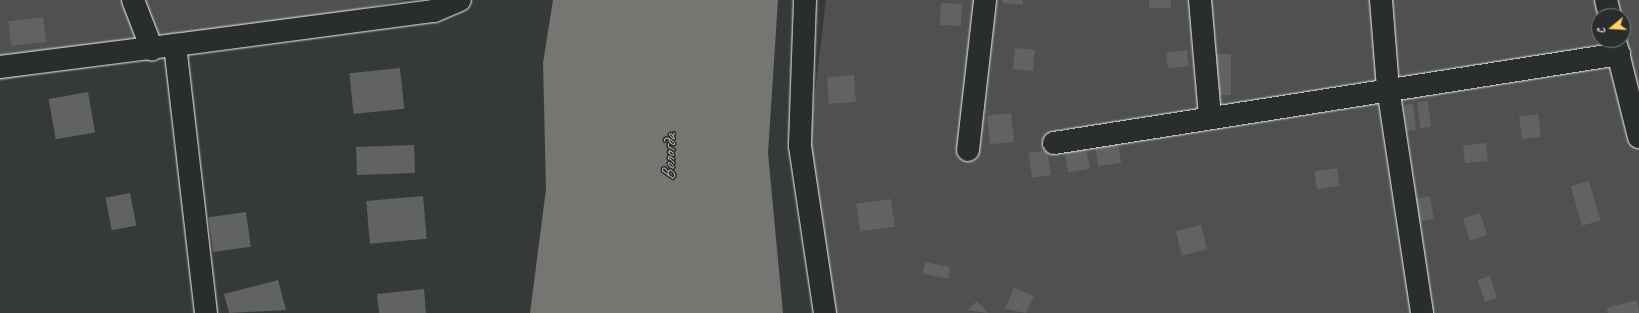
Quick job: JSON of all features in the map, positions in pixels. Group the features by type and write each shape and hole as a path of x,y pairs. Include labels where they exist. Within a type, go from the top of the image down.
{"street":[{"path":"133,0 152,49"},
{"path":"0,67 74,55 152,49 434,11 460,0"},
{"path":"805,0 800,146 824,313"},
{"path":"968,150 985,0"},
{"path":"1200,0 1210,116"},
{"path":"1382,0 1388,88 1422,313"},
{"path":"175,45 206,313"},
{"path":"1054,143 1210,116 1388,88 1611,48"},
{"path":"1617,48 1639,137"}],"shaded area":[{"path":"0,0 405,0 0,81"},
{"path":"826,0 1639,0 1639,313 836,313 809,143"}],"water":[{"name":"Вологда","path":"553,0 778,0 768,153 783,313 530,313 546,189 543,63"}],"building":[{"path":"1003,0 1023,0 1023,5 1003,3"},
{"path":"1149,0 1171,0 1171,8 1149,8"},
{"path":"941,3 962,4 961,26 940,25"},
{"path":"43,17 46,42 11,46 8,21"},
{"path":"1015,48 1035,50 1033,71 1013,69"},
{"path":"1187,50 1189,66 1168,68 1166,53"},
{"path":"1214,54 1231,54 1231,95 1214,95"},
{"path":"400,68 404,109 354,114 349,73"},
{"path":"854,75 856,102 829,104 827,77"},
{"path":"88,92 95,132 56,139 49,99"},
{"path":"1428,101 1431,127 1420,128 1417,102"},
{"path":"1413,104 1416,130 1407,131 1404,105"},
{"path":"1011,113 1014,142 990,144 987,116"},
{"path":"1538,114 1541,137 1522,139 1519,116"},
{"path":"1118,143 1121,163 1098,166 1095,147"},
{"path":"1486,143 1488,161 1465,163 1463,145"},
{"path":"414,145 415,173 357,175 356,147"},
{"path":"1086,147 1090,169 1068,172 1064,151"},
{"path":"1047,150 1051,175 1032,178 1028,153"},
{"path":"1337,168 1340,186 1317,189 1314,172"},
{"path":"1589,181 1600,220 1582,226 1571,186"},
{"path":"130,193 136,225 112,230 105,198"},
{"path":"423,196 427,239 370,244 366,201"},
{"path":"1430,196 1434,219 1420,221 1416,198"},
{"path":"891,199 895,227 860,232 856,204"},
{"path":"246,212 251,247 213,252 208,217"},
{"path":"1480,213 1487,235 1470,240 1463,219"},
{"path":"1201,225 1207,249 1182,256 1176,231"},
{"path":"925,262 951,267 948,279 923,274"},
{"path":"1490,276 1497,298 1485,302 1478,280"},
{"path":"278,280 286,310 229,313 224,294"},
{"path":"1014,288 1034,296 1026,313 1005,309"},
{"path":"424,289 426,313 379,313 377,294"},
{"path":"1637,300 1639,313 1608,313 1606,308"},
{"path":"977,301 988,313 968,310"}]}
